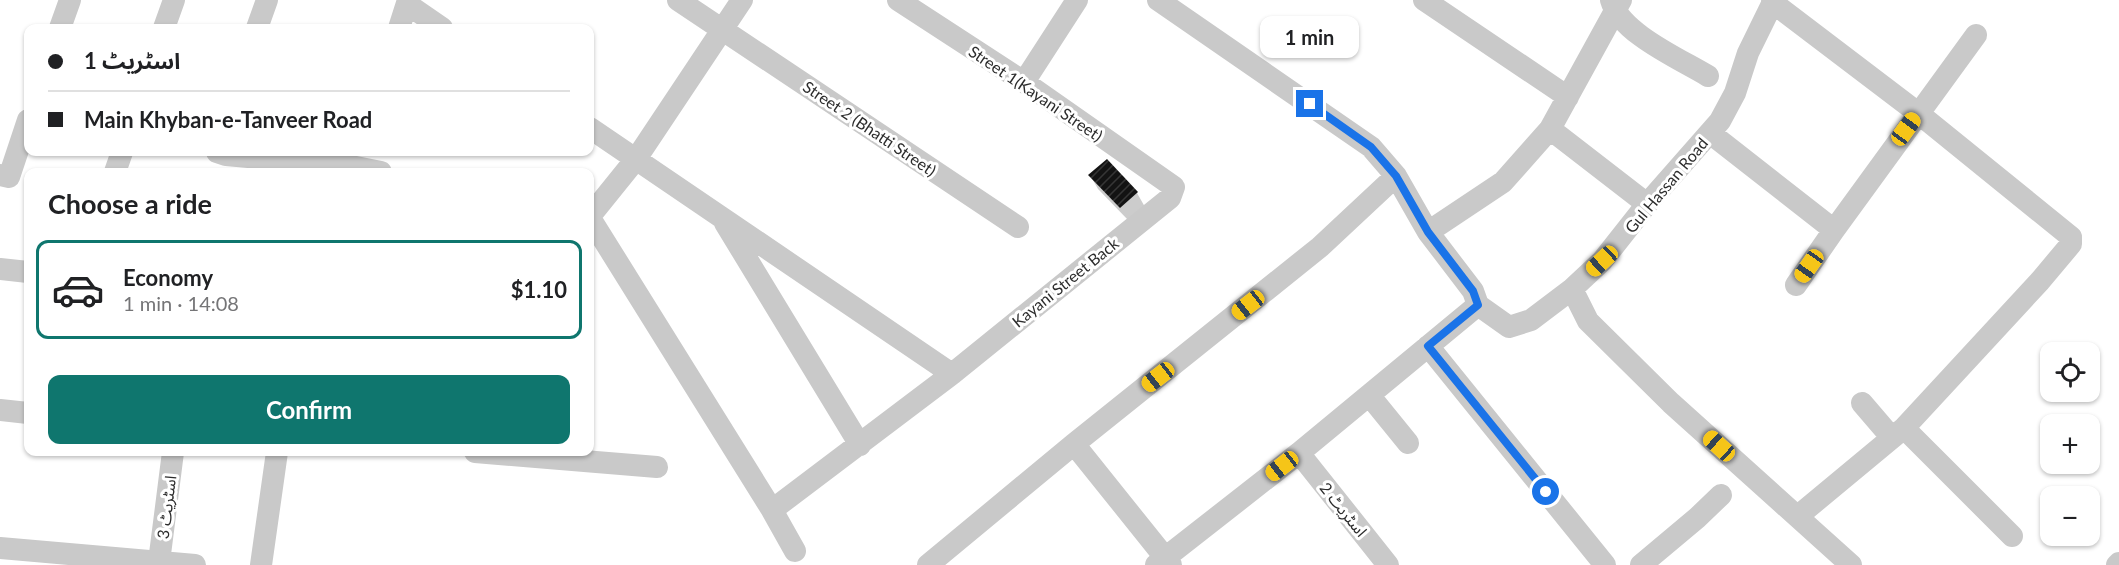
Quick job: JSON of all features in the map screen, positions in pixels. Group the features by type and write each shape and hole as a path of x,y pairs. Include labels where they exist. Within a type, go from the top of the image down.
{"street":[{"path":"61,24 70,0"},
{"path":"165,24 174,0"},
{"path":"258,24 267,0"},
{"name":"Street 2 (Bhatti Street)","path":"678,0 1018,227"},
{"path":"594,212 636,159 742,0"},
{"name":"Street 1(Kayani Street)","path":"898,0 1024,82 1174,187"},
{"path":"1024,82 1077,0"},
{"path":"1074,444 1164,562 1478,305 1473,291 1433,237 1396,176 1371,147 1158,0"},
{"path":"1424,0 1568,97"},
{"path":"1773,1 1918,113 2071,237 2071,244 2040,281 1898,433 1798,516"},
{"name":"Gul Hassan Road","path":"1478,305 1509,327 1531,320 1572,289 1602,261 1647,204 1720,121 1735,93 1748,53 1773,1"},
{"path":"400,24 407,2 437,24"},
{"path":"1433,237 1503,182 1550,129 1615,4 1633,31 1708,76"},
{"path":"1796,285 1976,35"},
{"path":"4,176 24,129"},
{"path":"1550,129 1647,204"},
{"path":"594,131 952,374"},
{"path":"1710,133 1834,230"},
{"path":"277,156 354,159 373,168"},
{"path":"928,565 1074,444 1320,247 1396,176"},
{"name":"Kayani Street Back","path":"772,510 860,446 952,374 1170,198 1174,187"},
{"path":"721,217 860,446"},
{"path":"594,223 772,510 795,551"},
{"path":"0,269 24,272"},
{"path":"1572,289 1588,321 1671,404 1851,565"},
{"path":"1428,346 1605,565"},
{"path":"1369,394 1408,443"},
{"path":"1862,403 2012,536"},
{"path":"0,410 24,413"},
{"name":"اسٹریٹ 2","path":"1299,453 1388,565"},
{"name":"اسٹریٹ 3","path":"159,562 172,456"},
{"path":"261,565 276,456"},
{"path":"524,456 657,467"},
{"path":"1641,565 1721,495"},
{"path":"0,548 195,565"}],"building":[{"path":"1107,159 1138,192 1120,208 1088,175"}],"route":[{"path":"1310,104 1371,147 1396,176 1428,232 1473,291 1478,305 1428,346 1546,492"}]}
